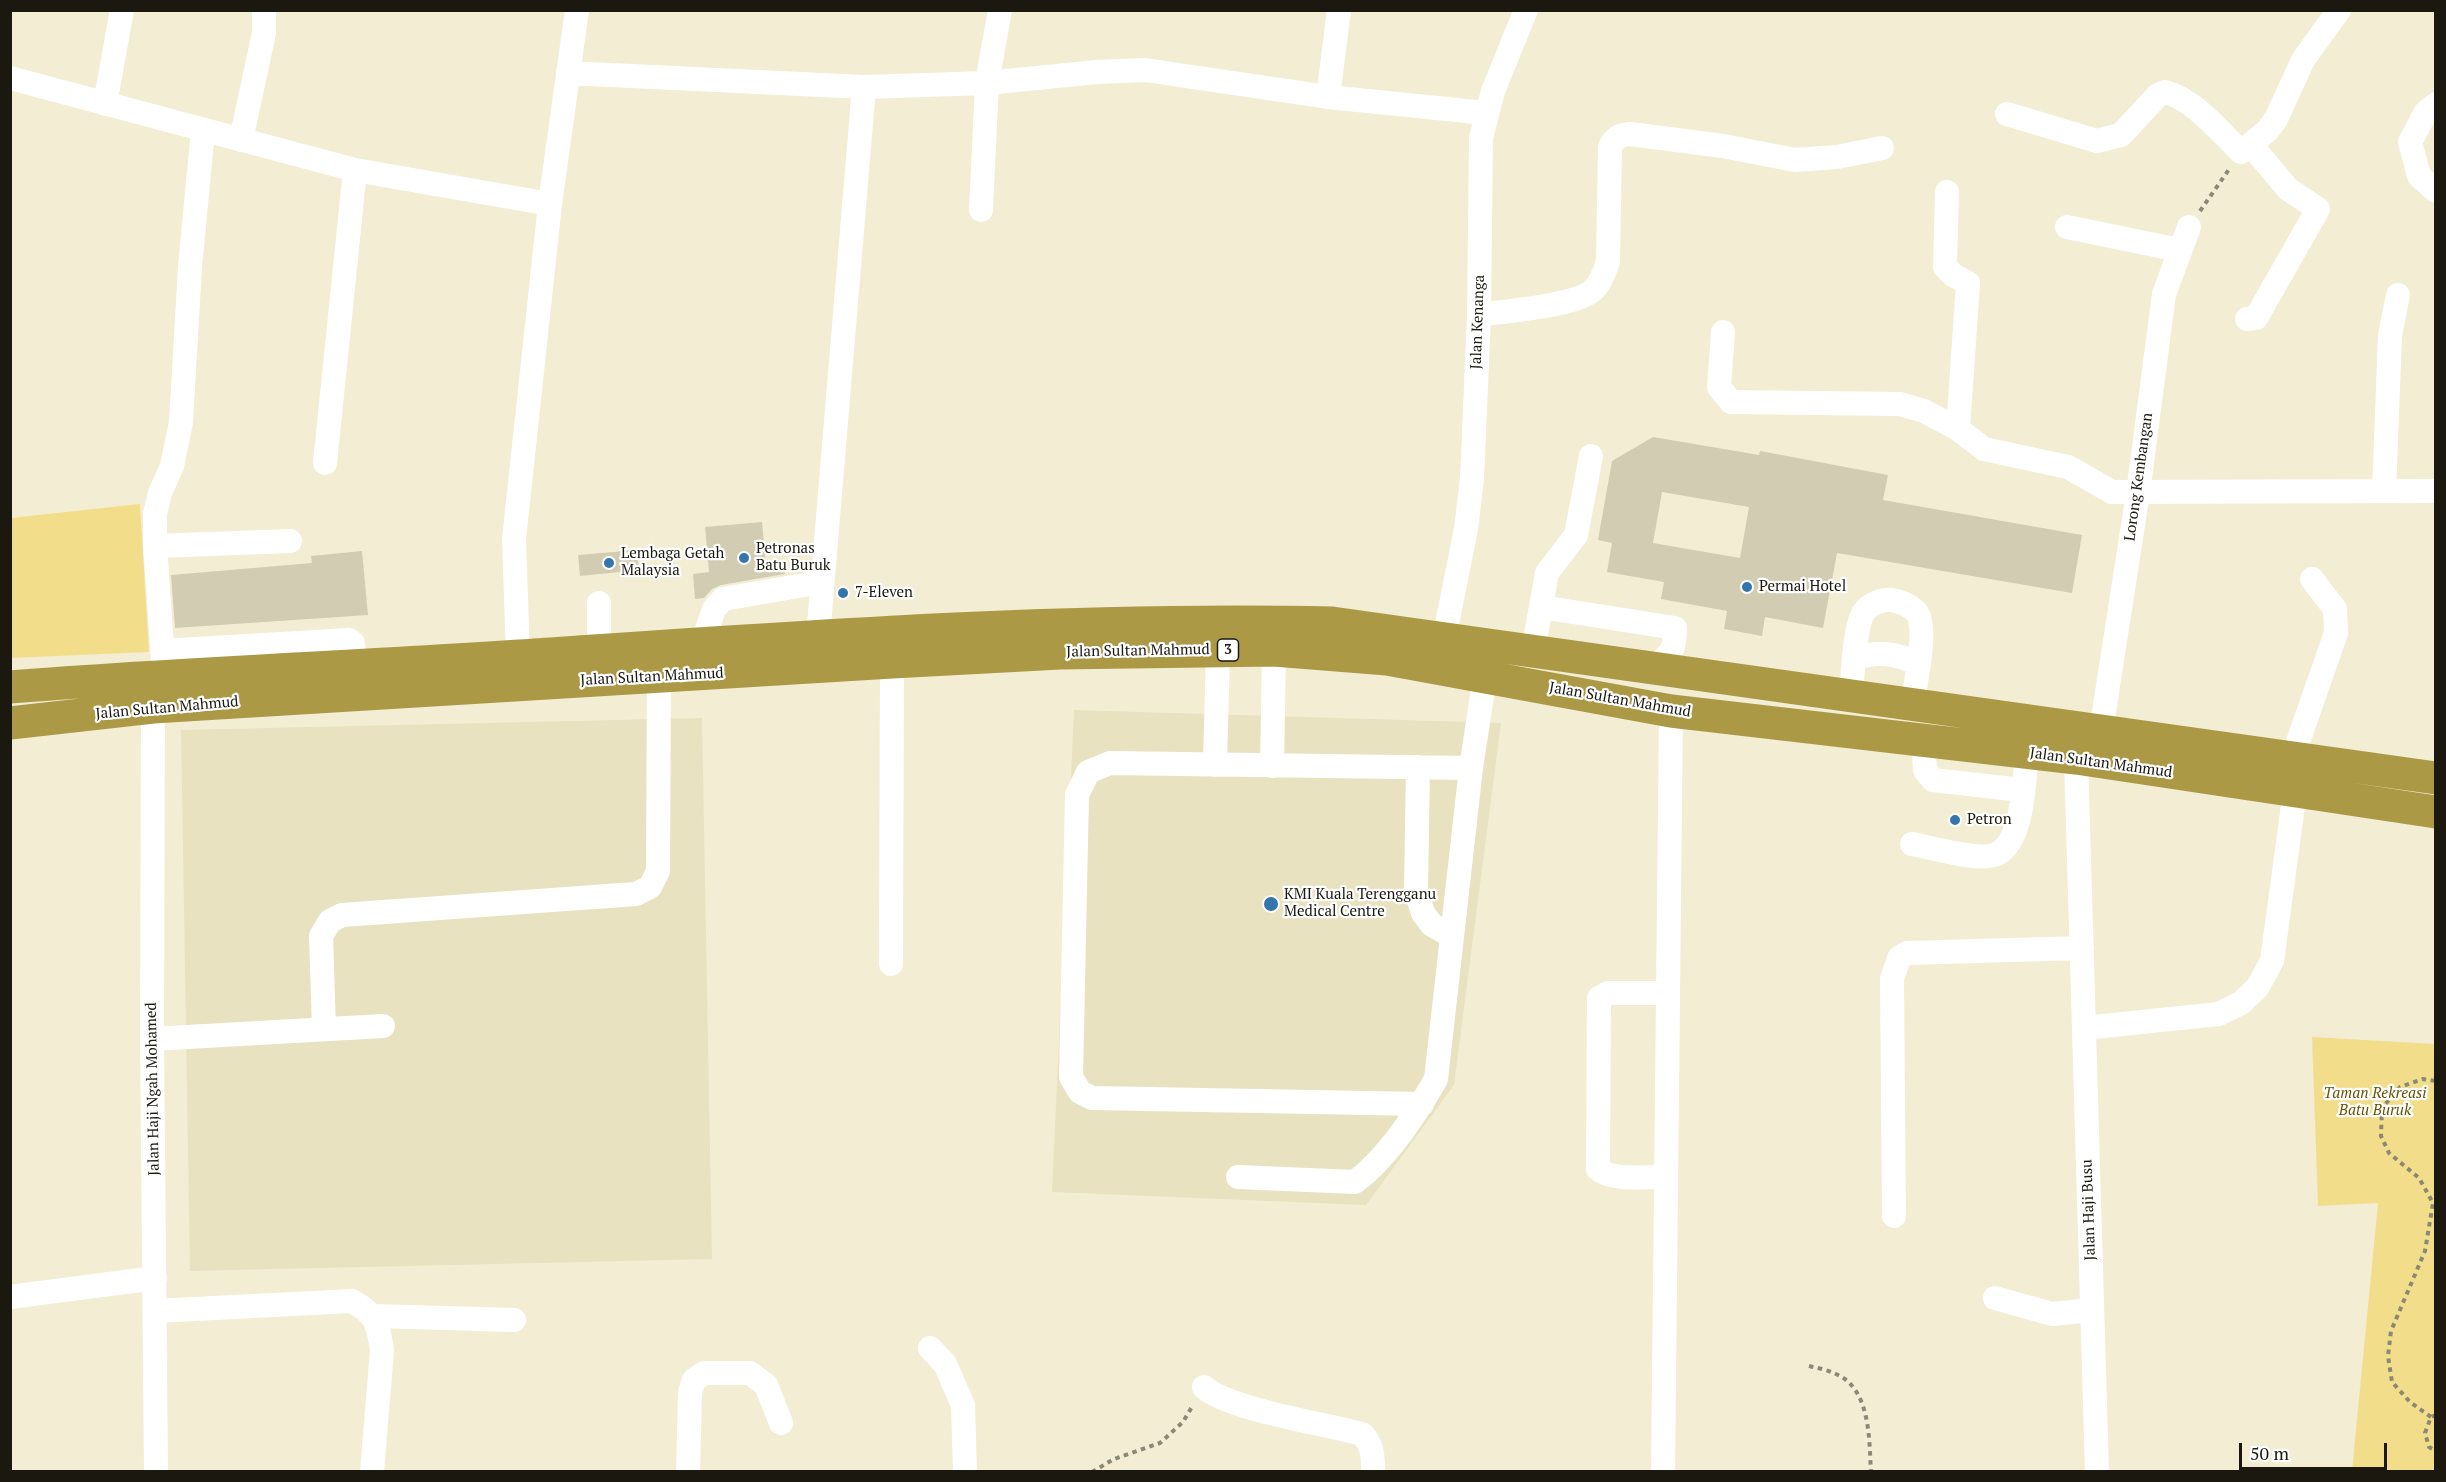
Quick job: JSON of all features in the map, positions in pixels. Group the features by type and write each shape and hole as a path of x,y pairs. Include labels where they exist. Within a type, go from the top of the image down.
{"highway":[{"name":"Jalan Sultan Mahmud","path":"10,687 163,663 263,658 305,656 355,664 1060,624 1216,620 1332,623 2436,778"},
{"name":"Jalan Sultan Mahmud","path":"10,723 153,707 892,662 1060,653 1274,650 1387,659 1671,711 2076,758 2436,812"}],"street":[{"path":"105,104 122,10"},
{"path":"241,140 264,33 264,10"},
{"path":"518,656 514,539 550,204 577,10"},
{"path":"981,210 987,83 1000,10"},
{"path":"1328,97 1338,10"},
{"name":"Jalan Kenanga","path":"1444,639 1466,529 1472,478 1479,315 1481,138 1486,113 1526,10"},
{"path":"2246,148 2267,131 2276,119 2303,60 2339,10"},
{"path":"568,73 864,87 987,83 1097,72 1145,70 1328,97 1486,113"},
{"path":"10,78 355,170 550,204"},
{"path":"818,637 864,87"},
{"path":"2007,114 2097,141 2121,135 2158,95 2165,92 2173,94 2246,148 2288,189 2318,209 2256,318 2247,319"},
{"path":"2436,104 2426,112 2410,142 2419,176 2436,191"},
{"path":"163,663 154,546 155,514 160,494 172,466 181,422 190,267 203,130"},
{"path":"1479,315 1574,301 1593,291 1605,273 1608,261 1610,147 1615,138 1621,134 1723,146 1795,160 1837,157 1882,148"},
{"path":"325,463 355,170"},
{"path":"1947,192 1945,267 1953,275 1968,283 1958,429"},
{"path":"2067,227 2179,250"},
{"name":"Lorong Kembangan","path":"2102,731 2138,493 2164,294 2189,227"},
{"path":"2384,491 2390,335 2397,295"},
{"path":"1723,332 1719,387 1731,402 1900,404 1924,411 1958,429 1984,449 2068,467 2112,492 2436,491"},
{"path":"1533,651 1547,573 1576,535 1590,456"},
{"path":"154,546 290,541"},
{"path":"2292,759 2336,633 2336,609 2312,579"},
{"path":"702,644 714,609 723,599 822,582"},
{"path":"1851,695 1858,626 1864,612 1878,602 1888,600 1911,607 1918,614 1921,624 1912,705"},
{"path":"598,603 599,651"},
{"path":"1541,607 1674,628 1675,646 1670,655 1653,668"},
{"path":"1215,765 1218,650"},
{"path":"1272,766 1274,650"},
{"path":"1855,658 1874,653 1885,654 1902,657 1918,664"},
{"path":"891,964 892,662"},
{"path":"324,1029 321,936 330,921 342,915 636,894 650,887 658,871 659,676"},
{"path":"1238,1177 1355,1182 1370,1171 1422,1104 1436,1079 1471,768 1485,676"},
{"name":"Jalan Haji Ngah Mohamed","path":"153,707 152,1039 156,1472"},
{"path":"1663,1472 1671,711"},
{"path":"1923,740 1924,770 1933,780 2022,790"},
{"path":"1912,844 1980,856 1992,856 2003,849 2015,833 2027,752"},
{"name":"Jalan Haji Busu","path":"2076,758 2097,1472"},
{"path":"1422,1104 1092,1098 1080,1092 1071,1077 1077,795 1088,772 1110,763 1471,768"},
{"path":"1418,767 1416,891 1423,913 1432,925 1452,936"},
{"path":"2084,1028 2219,1014 2241,1003 2257,988 2272,961 2295,791"},
{"path":"1894,1216 1892,979 1899,958 1907,953 2082,948"},
{"path":"1666,1177 1619,1176 1605,1174 1598,1169 1599,998 1608,993 1668,993"},
{"path":"152,1039 383,1026"},
{"path":"10,1297 155,1278"},
{"path":"1995,1298 2052,1314 2092,1310"},
{"path":"155,1311 352,1301 365,1308 374,1316 382,1350 372,1472"},
{"path":"374,1316 514,1320"},
{"path":"930,1348 945,1364 963,1405 965,1472"},
{"path":"688,1472 690,1392 694,1380 704,1373 750,1373 759,1378 766,1385 781,1423"},
{"path":"1204,1387 1212,1395 1233,1403 1362,1434 1372,1448 1373,1472"}],"path":[{"path":"2189,227 2246,148"},
{"path":"2436,1082 2423,1079 2400,1087 2382,1108 2381,1136 2389,1154 2419,1178 2433,1203 2425,1251 2391,1331 2388,1356 2392,1382 2410,1402 2433,1416 2425,1433 2429,1447 2436,1451"},
{"path":"1809,1366 1838,1374 1858,1393 1867,1425 1871,1472"},
{"path":"1092,1472 1114,1459 1166,1439 1183,1422 1204,1387"}],"shaded area":[{"name":"KMI Kuala Terengganu Medical Centre","path":"1074,710 1501,723 1454,1085 1366,1205 1052,1192"},
{"path":"702,718 712,1259 190,1271 181,730"}],"green space":[{"path":"140,504 149,652 11,658 11,518"},
{"name":"Taman Rekreasi Batu Buruk","path":"2312,1037 2435,1044 2435,1471 2352,1471 2378,1203 2318,1206"}],"building":[{"path":"1653,437 1759,455 1760,451 1888,475 1883,500 2082,535 2072,593 1837,553 1823,628 1765,617 1762,636 1724,629 1727,611 1661,599 1664,582 1607,572 1612,543 1598,540 1612,461","holes":["1662,492 1749,507 1740,558 1653,543"]},
{"path":"762,522 766,567 784,566 785,574 721,585 712,589 704,598 695,599 693,574 709,572 705,527"},
{"name":"Lembaga Getah Malaysia","path":"637,550 639,570 580,576 578,555"},
{"path":"362,551 368,615 175,628 171,575 312,563 311,556"}],"place":[{"name":"Petronas Batu Buruk","path":"744,558"},
{"name":"Lembaga Getah Malaysia","path":"609,563"},
{"name":"Permai Hotel","path":"1747,587"},
{"name":"7-Eleven","path":"843,593"},
{"name":"Petron","path":"1955,820"},
{"name":"KMI Kuala Terengganu Medical Centre","path":"1271,904"}]}
